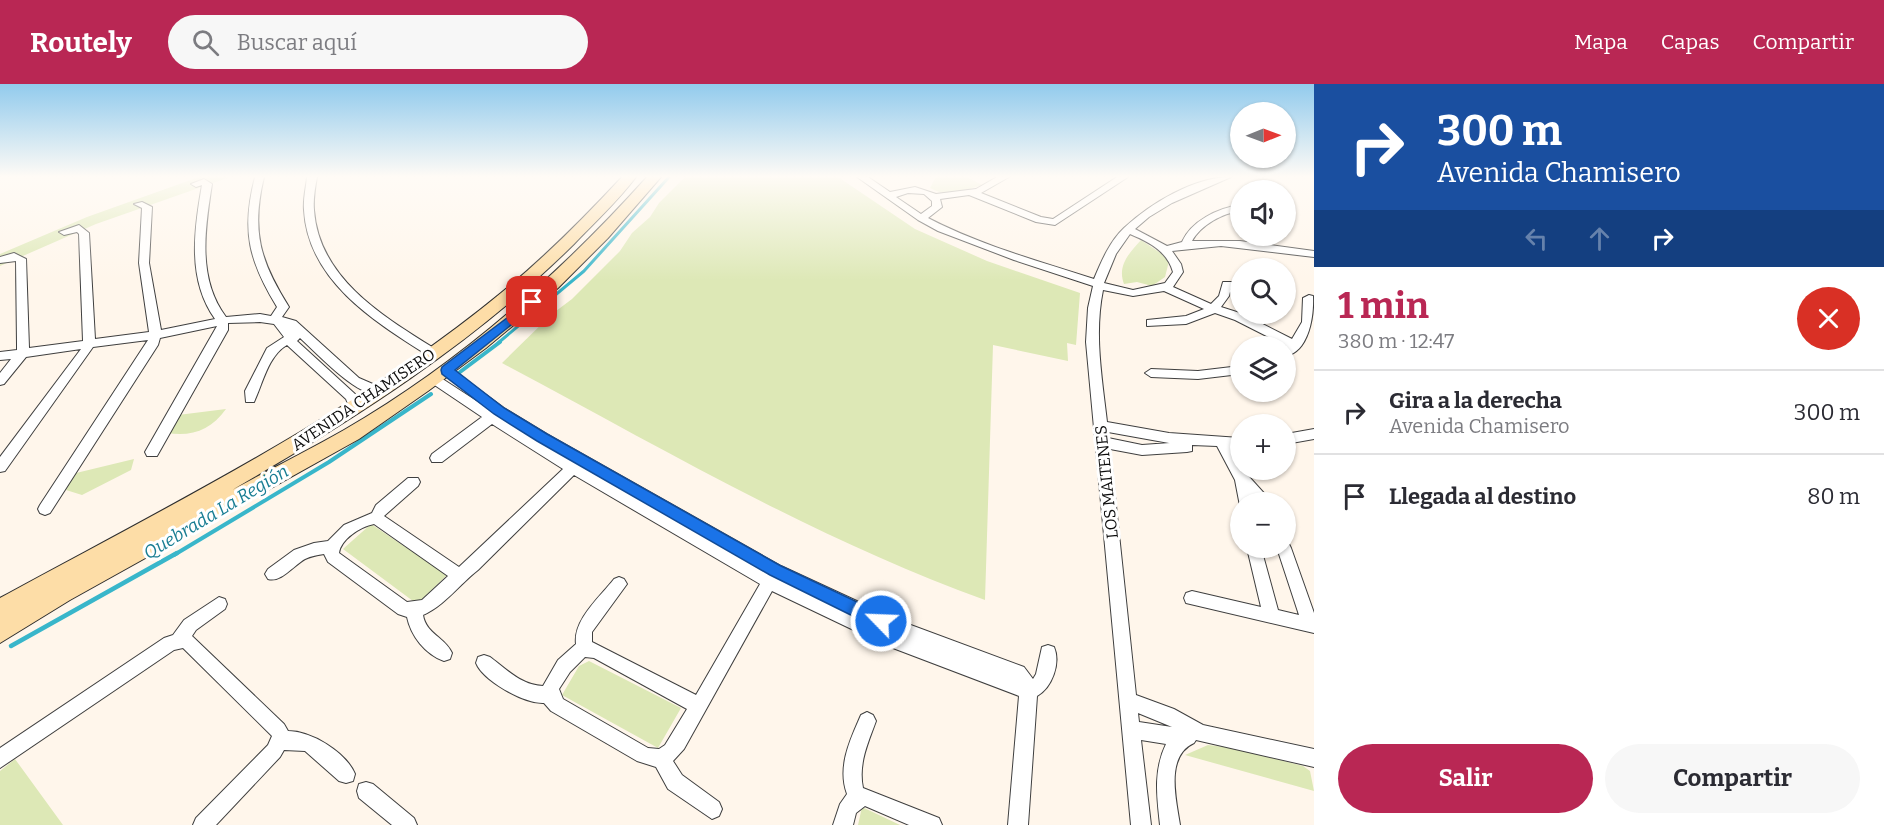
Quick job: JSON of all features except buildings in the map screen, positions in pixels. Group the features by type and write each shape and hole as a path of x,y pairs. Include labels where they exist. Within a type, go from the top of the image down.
{"street":[{"path":"45,509 154,342 155,334 144,263 147,212"},
{"path":"152,452 222,330 224,321 213,304 204,279 200,241 204,212"},
{"path":"253,212 253,232 261,267 283,307 277,320"},
{"path":"310,212 315,242 326,265 339,283 368,310 433,353"},
{"name":"AVENIDA CHAMISERO","path":"0,632 312,445 355,406 485,314 549,260 596,212"},
{"name":"AVENIDA CHAMISERO","path":"0,610 312,445 372,422 440,375 511,320 570,268 623,212"},
{"path":"912,212 921,218 991,248 1113,289 1133,293 1165,287 1175,279 1178,272 1173,259 1165,249 1128,230"},
{"path":"921,218 930,212"},
{"path":"1019,212 1040,220 1055,222 1071,212"},
{"name":"LOS MAITENES","path":"1141,825 1092,328 1097,284 1107,259 1128,230 1150,212"},
{"path":"1186,244 1187,238 1208,221 1225,212"},
{"path":"0,466 86,351 88,343 84,233 78,228 64,232"},
{"path":"1165,249 1186,244 1243,245 1314,254"},
{"path":"0,260 14,256 21,259 23,352 0,381"},
{"path":"1151,323 1182,321 1214,309 1224,297 1227,284 1230,284"},
{"path":"1165,287 1196,303 1239,317 1269,336"},
{"path":"1296,344 1308,325 1309,298"},
{"path":"0,356 155,334 224,321 254,318 277,320 355,381 378,391"},
{"path":"250,399 251,391 273,348 296,334"},
{"path":"296,334 292,342 352,399 355,406"},
{"path":"1151,374 1198,375 1230,371"},
{"path":"440,375 494,414 576,464 772,576 977,674 1028,691 1044,681 1048,653"},
{"path":"437,458 494,414"},
{"path":"1101,434 1142,450 1229,447"},
{"path":"1296,437 1314,434"},
{"path":"1296,446 1314,443"},
{"path":"459,575 376,518 366,520 341,536 332,547 333,557 404,609 414,611 427,606 459,575 473,565 576,464"},
{"path":"1242,480 1244,492"},
{"path":"1242,480 1255,492"},
{"path":"376,518 381,509 413,482"},
{"path":"273,574 302,552 312,548 332,547"},
{"path":"1256,558 1271,616"},
{"path":"1288,558 1312,626"},
{"path":"697,705 599,652 585,649 574,655 554,681 550,694 557,705 643,755 662,759 675,748 697,705 772,576"},
{"path":"585,649 583,634 586,627 619,584"},
{"path":"1192,598 1312,626"},
{"path":"179,640 190,625 219,604"},
{"path":"414,611 420,631 444,653"},
{"path":"0,759 170,643 179,640 190,643 278,730 280,741 274,751 203,825"},
{"path":"484,663 526,693 538,696 550,694"},
{"path":"1018,825 1028,691"},
{"path":"1129,701 1168,715 1201,733 1314,758"},
{"path":"858,798 851,780 851,771 867,721"},
{"path":"1131,729 1182,737 1201,733"},
{"path":"1170,825 1166,768 1172,749 1182,737"},
{"path":"280,741 304,740 346,774"},
{"path":"662,759 665,769 675,782 712,809"},
{"path":"366,791 407,825"},
{"path":"843,825 850,803 858,798 871,798 932,825"}],"green space":[{"path":"102,212 131,212 96,224 0,266 0,254"},
{"path":"653,212 889,212 915,229 987,261 1080,293 1076,345 1067,343 1068,361 993,345 985,600 922,576 800,520 680,459 502,363 552,314 572,299 620,251 632,233"},
{"path":"1141,240 1169,261 1165,277 1152,286 1137,282 1124,284 1122,277 1125,260"},
{"path":"226,409 214,422 193,433 167,433 178,415"},
{"path":"134,459 131,470 82,495 66,490 72,474"},
{"path":"371,524 447,575 417,604 343,549"},
{"path":"589,661 681,708 658,748 562,695 579,666"},
{"path":"1208,745 1233,748 1303,766 1310,771 1314,791 1185,755"},
{"path":"15,759 63,825 0,825 0,771"},
{"path":"862,807 900,825 858,825"}],"waterway":[{"name":"Quebrada La Región","path":"498,343 584,271 638,212"},
{"name":"Quebrada La Región","path":"460,372 500,342"},
{"name":"Quebrada La Región","path":"174,555 329,462 431,394"},
{"name":"Quebrada La Región","path":"11,646 177,553"}],"route":[{"path":"532,302 447,370 499,411 542,438 776,571 881,621"}]}
